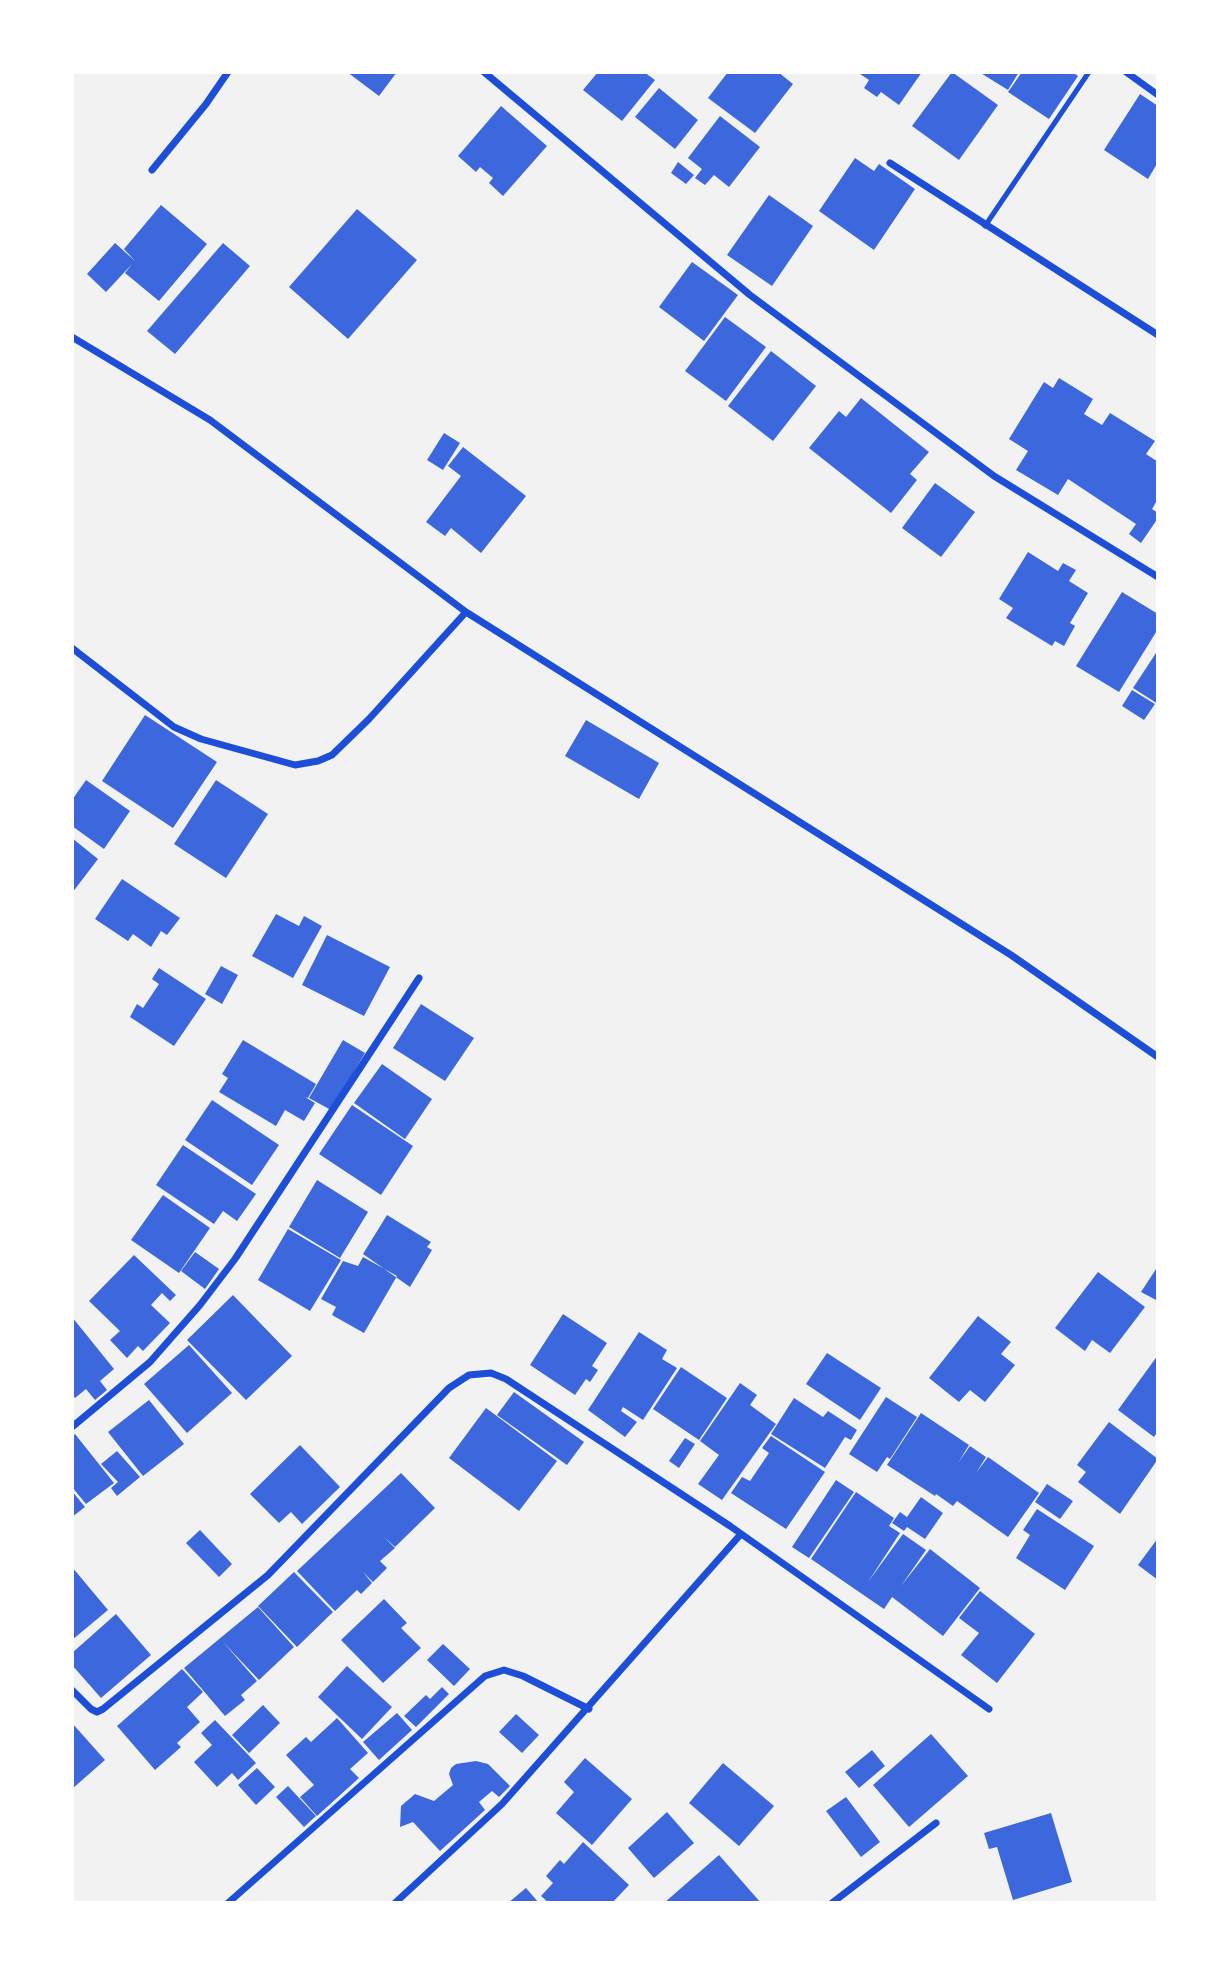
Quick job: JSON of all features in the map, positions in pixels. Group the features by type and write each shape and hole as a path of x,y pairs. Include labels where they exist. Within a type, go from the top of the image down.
{"street":[{"path":"152,170 206,104 228,72"},
{"path":"484,72 750,295 994,476 1158,577"},
{"path":"1126,72 1158,96"},
{"path":"890,163 1158,335"},
{"path":"72,337 210,420 466,612 1011,955 1158,1057"},
{"path":"72,648 174,727 225,746 295,765 318,761 332,755 466,612"},
{"path":"72,1427 149,1362 200,1305 235,1259 419,978"},
{"path":"72,1690 91,1709 97,1712 103,1709 268,1575 449,1388 469,1375 491,1373 506,1379 741,1534 989,1709"},
{"path":"395,1903 502,1804 589,1709 741,1534"},
{"path":"228,1903 485,1676 503,1670 523,1676 589,1709"},
{"path":"832,1903 936,1823"}],"lane":[{"path":"985,226 1090,72"}],"building":[{"path":"347,72 397,72 379,96"},
{"path":"598,72 644,72 655,80 622,121 583,90"},
{"path":"728,72 778,72 793,84 755,133 708,98"},
{"path":"857,72 922,72 899,105 881,92 877,97 864,88 869,80"},
{"path":"952,72 998,105 959,160 912,126"},
{"path":"979,72 1019,72 1008,90"},
{"path":"1022,72 1072,72 1078,76 1049,119 1008,92"},
{"path":"659,88 698,120 675,149 635,117"},
{"path":"1140,94 1158,106 1158,162 1148,179 1104,150"},
{"path":"501,106 547,146 503,196 489,183 493,178 480,167 476,172 458,156"},
{"path":"720,116 760,147 729,187 714,175 705,185 695,178 702,169 688,158"},
{"path":"855,158 874,171 879,164 915,189 874,250 819,211"},
{"path":"678,162 694,175 686,184 671,173"},
{"path":"769,195 813,226 772,286 727,255"},
{"path":"161,205 207,244 159,301 125,273 132,264 106,292 87,274 115,243 135,261 124,249"},
{"path":"357,209 417,260 348,339 289,287"},
{"path":"223,243 250,266 175,354 147,331"},
{"path":"692,262 738,295 704,341 659,307"},
{"path":"725,317 766,347 726,401 685,371"},
{"path":"771,351 816,386 773,441 728,406"},
{"path":"1059,378 1093,399 1084,414 1102,425 1110,413 1155,441 1146,454 1158,462 1158,499 1152,509 1158,513 1158,518 1141,543 1129,534 1136,524 1068,479 1058,495 1016,470 1028,451 1009,439 1044,382 1053,388"},
{"path":"861,398 929,452 910,474 917,480 891,513 809,448 839,411 846,417"},
{"path":"444,433 460,443 443,470 427,460"},
{"path":"463,447 526,496 481,553 451,528 445,536 426,522 461,476 448,466"},
{"path":"935,483 975,512 941,557 902,528"},
{"path":"1028,552 1058,571 1063,563 1076,570 1069,581 1088,593 1070,623 1075,626 1064,646 1055,641 1052,646 1006,618 1013,608 999,599"},
{"path":"1122,592 1158,614 1158,629 1119,692 1076,666"},
{"path":"1158,650 1158,704 1133,688"},
{"path":"1132,690 1155,704 1144,720 1122,706"},
{"path":"145,715 217,762 173,828 102,781"},
{"path":"586,720 659,763 639,799 565,756"},
{"path":"86,780 130,811 104,849 72,826 72,800"},
{"path":"216,780 268,814 226,878 174,844"},
{"path":"72,838 98,859 72,893"},
{"path":"122,879 180,918 167,935 161,931 151,947 133,934 128,941 95,919"},
{"path":"276,914 299,926 304,916 322,926 293,978 252,956"},
{"path":"327,935 390,967 364,1016 302,985"},
{"path":"221,966 238,975 222,1004 205,994"},
{"path":"159,968 206,999 174,1046 130,1017 137,1004 143,1008 159,984 152,979"},
{"path":"421,1004 474,1038 445,1081 393,1048"},
{"path":"243,1040 316,1084 308,1098 305,1097 315,1103 304,1121 285,1110 276,1126 219,1092 228,1078 222,1074"},
{"path":"343,1040 365,1053 331,1110 309,1098"},
{"path":"382,1064 432,1099 405,1139 354,1103"},
{"path":"212,1100 279,1145 252,1185 185,1140"},
{"path":"352,1105 413,1146 381,1195 319,1154"},
{"path":"183,1145 256,1194 237,1221 223,1211 214,1224 156,1185"},
{"path":"317,1180 368,1212 340,1258 289,1227"},
{"path":"163,1195 210,1228 179,1273 131,1240"},
{"path":"387,1215 431,1242 427,1247 432,1250 410,1287 363,1254"},
{"path":"288,1229 341,1260 310,1311 258,1280"},
{"path":"195,1252 219,1269 205,1289 181,1271"},
{"path":"134,1255 176,1295 170,1301 162,1293 151,1305 170,1323 143,1351 138,1346 127,1358 110,1340 120,1331 89,1301"},
{"path":"363,1257 397,1276 364,1333 332,1315 336,1307 321,1299 343,1261 358,1266"},
{"path":"1158,1266 1158,1301 1141,1292"},
{"path":"1098,1272 1145,1307 1110,1353 1092,1340 1085,1351 1055,1328"},
{"path":"233,1295 292,1356 246,1400 187,1340"},
{"path":"563,1314 607,1343 592,1366 598,1370 590,1382 586,1379 575,1395 530,1365"},
{"path":"978,1316 1011,1342 1001,1354 1015,1365 985,1402 970,1390 959,1402 929,1378"},
{"path":"72,1317 114,1369 100,1381 107,1390 95,1400 86,1389 75,1398 72,1394"},
{"path":"639,1332 667,1350 662,1359 677,1368 643,1420 623,1407 621,1411 637,1422 625,1437 588,1410"},
{"path":"189,1345 232,1393 187,1433 144,1384"},
{"path":"827,1353 881,1388 860,1420 806,1384"},
{"path":"1158,1355 1158,1431 1154,1437 1118,1410"},
{"path":"681,1367 727,1398 699,1440 653,1409"},
{"path":"740,1383 757,1395 750,1405 776,1424 722,1500 698,1484 719,1455 700,1441"},
{"path":"514,1392 584,1442 567,1465 497,1415"},
{"path":"886,1397 917,1417 890,1459 887,1457 877,1472 849,1454"},
{"path":"794,1398 823,1417 828,1411 857,1430 851,1440 845,1437 825,1468 771,1434"},
{"path":"149,1400 184,1444 143,1476 108,1432"},
{"path":"486,1408 557,1461 519,1511 449,1458"},
{"path":"921,1413 969,1445 958,1463 970,1446 986,1457 976,1473 988,1457 1039,1493 1008,1537 957,1501 953,1506 887,1465"},
{"path":"1109,1422 1158,1459 1120,1514 1078,1482 1086,1472 1077,1465"},
{"path":"75,1434 114,1483 86,1504 72,1487 72,1437"},
{"path":"771,1436 825,1472 786,1529 731,1493 742,1477 750,1481 769,1453 762,1448"},
{"path":"685,1438 695,1444 679,1468 669,1461"},
{"path":"300,1445 340,1487 302,1524 291,1512 279,1523 250,1494"},
{"path":"117,1451 140,1477 117,1496 111,1488 118,1482 101,1464"},
{"path":"401,1473 435,1508 395,1547 384,1537 395,1548 380,1561 387,1568 373,1582 363,1572 372,1583 361,1594 357,1590 335,1611 297,1571"},
{"path":"836,1480 854,1492 809,1558 792,1547"},
{"path":"1047,1484 1073,1501 1060,1519 1035,1502"},
{"path":"72,1491 85,1507 72,1517"},
{"path":"856,1492 894,1518 889,1526 900,1533 868,1582 903,1534 926,1550 901,1586 930,1549 980,1588 943,1636 892,1597 884,1609 811,1559"},
{"path":"921,1497 943,1513 925,1539 907,1527 904,1531 892,1523 900,1512 907,1517"},
{"path":"1037,1509 1094,1546 1065,1590 1016,1558 1030,1535 1023,1530"},
{"path":"200,1530 232,1564 219,1577 186,1543"},
{"path":"1158,1538 1158,1580 1138,1565"},
{"path":"72,1567 108,1610 72,1640"},
{"path":"294,1572 333,1612 297,1647 258,1606"},
{"path":"980,1591 1035,1634 997,1683 961,1655 979,1633 959,1618"},
{"path":"384,1599 407,1623 401,1628 421,1648 383,1683 341,1640"},
{"path":"258,1607 294,1647 259,1680 223,1642 257,1681 241,1695 245,1700 225,1716 184,1668"},
{"path":"116,1614 151,1655 101,1698 72,1665 72,1653"},
{"path":"443,1644 470,1669 454,1686 427,1660"},
{"path":"347,1666 392,1707 362,1739 318,1697"},
{"path":"182,1669 203,1692 187,1707 200,1722 177,1743 181,1747 155,1770 117,1726"},
{"path":"442,1687 449,1694 416,1727 404,1716 426,1695 430,1699"},
{"path":"263,1705 280,1723 249,1753 232,1735"},
{"path":"397,1713 412,1730 379,1760 363,1742"},
{"path":"516,1714 539,1735 522,1753 499,1732"},
{"path":"337,1718 368,1753 350,1769 359,1778 317,1816 300,1797 314,1785 286,1755 306,1737 311,1742"},
{"path":"215,1720 256,1763 238,1780 232,1773 217,1787 194,1762 212,1745 201,1733"},
{"path":"72,1723 105,1760 72,1789"},
{"path":"931,1734 968,1776 909,1827 873,1785"},
{"path":"872,1750 885,1766 859,1788 845,1772"},
{"path":"585,1758 632,1799 592,1845 556,1813 574,1792 564,1782"},
{"path":"476,1761 488,1764 510,1786 499,1797 492,1791 479,1802 485,1810 440,1851 413,1822 400,1827 401,1806 415,1794 434,1801 453,1785 449,1774 451,1768 456,1764"},
{"path":"723,1763 774,1806 739,1846 689,1803"},
{"path":"257,1768 275,1787 256,1805 238,1785"},
{"path":"288,1786 316,1816 304,1827 276,1797"},
{"path":"846,1797 880,1842 861,1857 826,1811"},
{"path":"667,1812 694,1843 654,1878 628,1848"},
{"path":"1051,1813 1072,1882 1013,1900 997,1847 989,1849 984,1833"},
{"path":"583,1842 629,1885 612,1903 549,1903 541,1896 553,1883 546,1876 560,1860 564,1864"},
{"path":"719,1855 761,1903 664,1903"},
{"path":"526,1888 539,1903 508,1903"}]}
